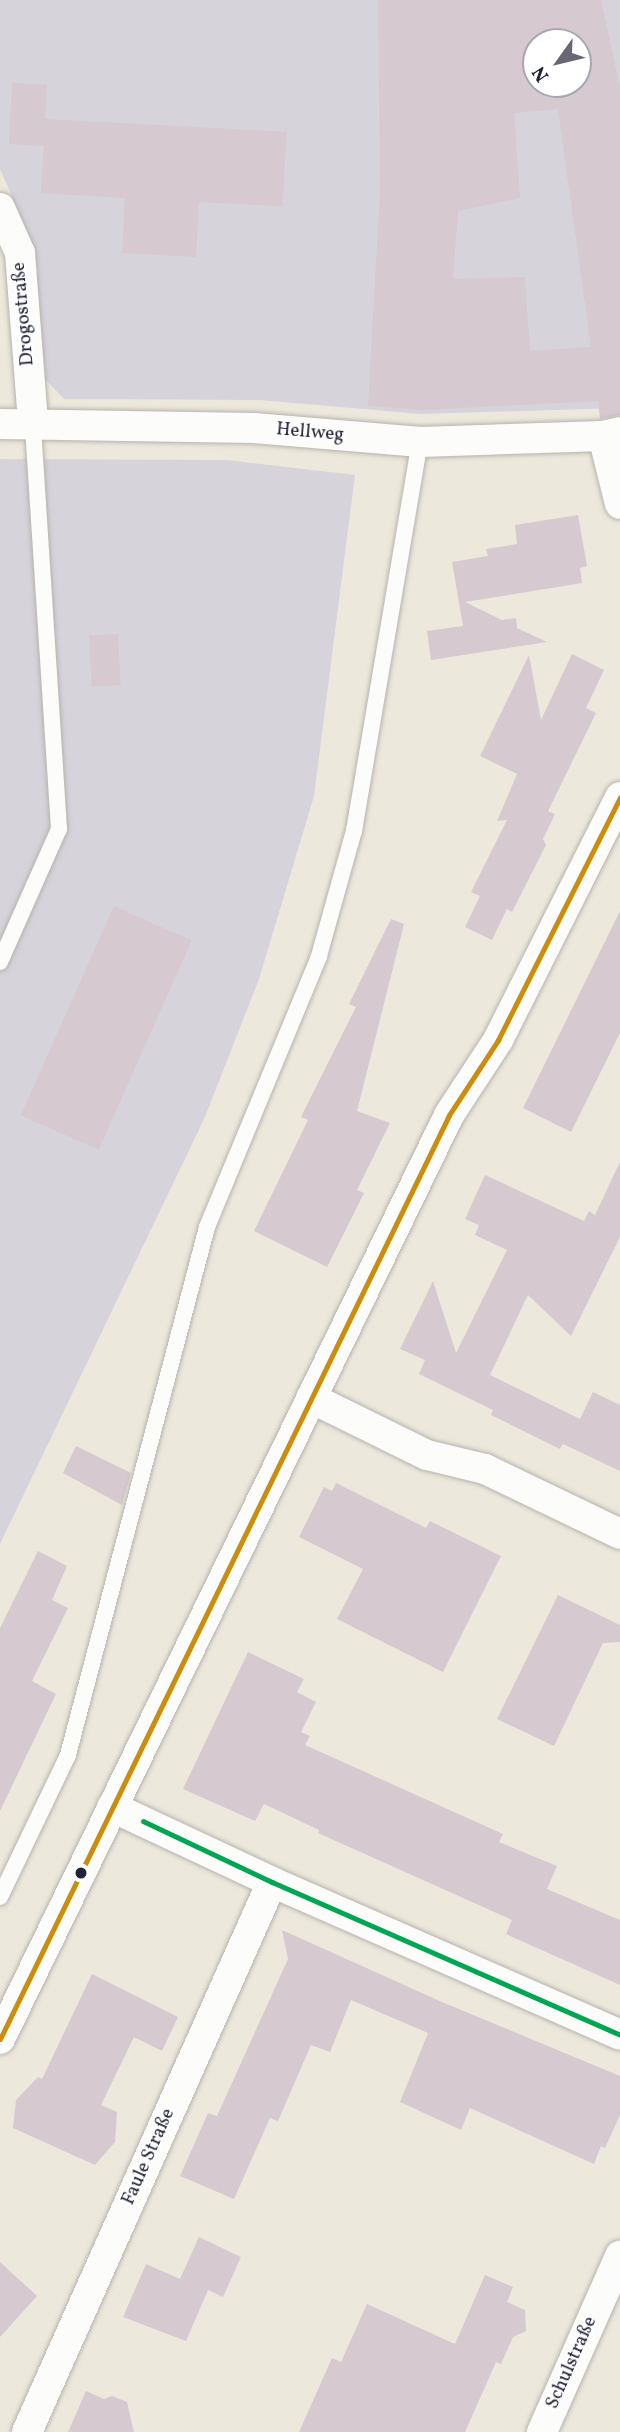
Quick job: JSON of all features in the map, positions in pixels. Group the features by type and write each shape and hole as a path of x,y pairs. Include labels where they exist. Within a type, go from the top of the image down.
{"street":[{"name":"Drogostraße","path":"0,208 20,253 33,423"},
{"name":"Hellweg","path":"0,424 254,428 420,442 612,434"},
{"path":"612,434 620,504"},
{"path":"0,2039 449,1115 498,1040 620,797"},
{"path":"311,1398 427,1455 485,1469 620,1534"},
{"path":"112,1807 272,1882 620,2035"},
{"name":"Faule Straße","path":"27,2432 272,1882"},
{"name":"Schulstraße","path":"542,2432 620,2256"}],"lane":[{"path":"0,962 59,829 33,423"},
{"path":"0,1897 68,1755 206,1227 320,956 354,831 420,442"}],"shaded area":[{"path":"0,0 620,0 620,408 421,414 260,400 64,399 44,378 35,249 0,169"},
{"path":"0,459 227,460 355,475 314,796 259,979 205,1117 0,1544"}],"building":[{"path":"378,0 601,0 620,88 620,415 600,419 598,401 421,410 368,406 380,192","holes":["558,109 591,347 530,351 525,277 453,279 458,211 520,198 514,113"]},
{"path":"12,83 47,85 44,146 9,144"},
{"path":"45,119 287,132 282,206 199,202 196,257 122,253 125,198 41,193"},
{"path":"578,515 587,566 580,568 582,583 465,602 502,620 516,618 517,628 547,642 431,660 427,631 463,626 452,562 488,556 486,549 517,544 515,525"},
{"path":"118,634 121,685 92,686 89,636"},
{"path":"572,654 604,670 586,708 596,713 548,811 555,814 543,839 546,845 512,912 507,909 492,940 465,927 480,896 471,892 507,820 497,821 517,774 480,756 529,655 541,720"},
{"path":"114,906 192,941 99,1150 21,1115"},
{"path":"620,911 620,1033 571,1132 523,1108"},
{"path":"391,919 404,924 357,1111 390,1123 357,1190 364,1193 327,1267 254,1231 308,1120 301,1117 356,1007 349,1004"},
{"path":"620,1162 620,1237 571,1336 528,1295 490,1375 580,1419 593,1392 620,1405 620,1471 563,1444 560,1449 491,1415 493,1410 419,1374 425,1360 400,1349 433,1281 456,1353 507,1250 475,1235 479,1225 465,1219 485,1175 584,1221 589,1211 595,1215"},
{"path":"76,1446 131,1473 122,1505 63,1473"},
{"path":"336,1483 426,1528 430,1521 501,1556 443,1672 337,1619 363,1569 299,1537 324,1487 332,1491"},
{"path":"38,1551 67,1566 52,1600 68,1608 32,1681 56,1694 0,1811 0,1628"},
{"path":"558,1595 620,1625 620,1642 603,1643 554,1746 497,1719"},
{"path":"248,1652 304,1679 297,1692 316,1702 301,1732 310,1736 305,1745 503,1834 499,1842 557,1866 547,1889 620,1920 620,1985 506,1934 512,1920 318,1833 319,1830 264,1804 255,1821 183,1789"},
{"path":"282,1930 442,2002 620,2076 620,2115 605,2148 601,2146 594,2164 470,2108 461,2130 400,2102 428,2033 351,2000 330,2052 311,2045 278,2121 270,2118 234,2199 180,2176 208,2113 217,2116 288,1959"},
{"path":"92,1974 178,2017 162,2051 134,2037 101,2105 117,2112 115,2142 95,2165 13,2128 16,2100 38,2077 42,2079"},
{"path":"199,2237 241,2257 223,2297 208,2290 186,2341 123,2317 146,2264 180,2279"},
{"path":"0,2262 37,2296 0,2337"},
{"path":"485,2275 513,2287 507,2302 525,2310 526,2331 513,2337 501,2364 496,2362 465,2432 299,2432 332,2358 341,2362 367,2304 455,2344"},
{"path":"86,2391 104,2399 112,2396 127,2402 134,2432 68,2432"}],"transit line":[{"path":"0,2039 449,1115 498,1040 620,797"},
{"path":"143,1821 272,1882 620,2035"}]}
